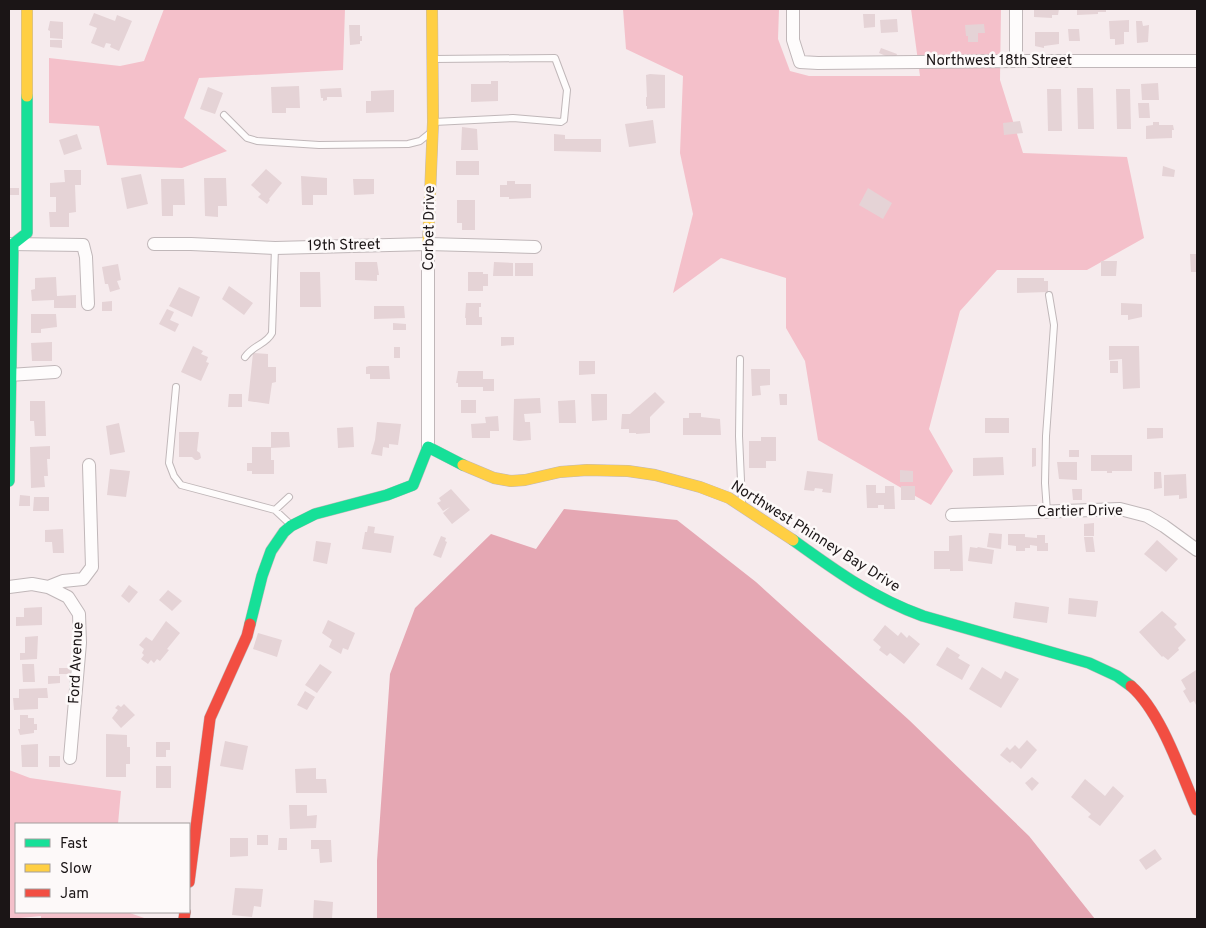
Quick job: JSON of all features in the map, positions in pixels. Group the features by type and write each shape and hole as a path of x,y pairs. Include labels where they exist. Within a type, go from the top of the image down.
{"street":[{"path":"11,244 27,233 27,9"},
{"name":"Corbet Drive","path":"428,447 428,244 433,126 432,9"},
{"name":"Northwest 18th Street","path":"793,9 793,40 800,62 1197,60"},
{"path":"1016,9 1016,60"},
{"path":"11,244 83,245 86,258 88,304"},
{"path":"9,481 11,244"},
{"name":"19th Street","path":"154,244 275,248 428,244 535,247"},
{"path":"10,375 55,372"},
{"path":"190,874 210,718 247,636 262,576 271,550 284,532 291,526 323,510 387,495 413,485 428,447"},
{"name":"Northwest Phinney Bay Drive","path":"428,447 487,476 505,480 524,480 578,470 628,470 668,478 728,498 779,529 874,595 902,608 923,616 1090,663 1122,678 1144,700 1157,720 1197,810"},
{"path":"9,587 32,584 48,587 63,581 83,579 92,567 89,466"},
{"name":"Cartier Drive","path":"952,515 1120,509 1147,516 1197,550"},
{"name":"Ford Avenue","path":"48,587 68,597 80,614 80,643 70,758"}],"lane":[{"path":"224,116 247,138 257,141 319,145 408,144 420,141 433,126 513,118 561,122 564,120 567,90 555,58 432,59"},
{"path":"245,357 251,348 269,340 272,333 275,248"},
{"path":"1047,512 1045,483 1046,436 1054,325 1049,295"},
{"path":"740,359 739,445 742,506"},
{"path":"176,387 168,463 181,485 276,510 291,526"},
{"path":"276,510 289,497"}],"shaded area":[{"path":"164,9 345,9 343,70 199,78 184,118 227,151 182,168 107,165 99,126 49,123 49,58 120,66 144,61"},
{"path":"623,9 779,9 778,39 790,71 809,76 920,76 911,9 1001,9 1000,80 1023,153 1127,157 1144,238 1087,270 997,270 960,311 929,429 953,471 931,505 818,440 805,361 786,328 786,278 721,258 673,293 693,214 680,153 683,76 626,49"},
{"path":"564,509 677,520 756,582 909,720 1029,836 1095,919 377,919 377,861 390,674 415,608 491,534 536,549"},
{"path":"9,770 30,778 121,791 118,823 15,823 15,913 130,913 147,919 41,919 41,916 9,919"}],"building":[{"path":"1034,9 1059,9 1058,15 1052,15 1052,18 1034,17"},
{"path":"1077,9 1106,9 1106,12 1077,15"},
{"path":"94,13 115,21 117,15 132,21 119,51 110,47 111,44 106,43 104,48 91,43 97,28 89,25"},
{"path":"863,14 875,14 875,27 864,28"},
{"path":"897,19 898,32 881,33 880,20"},
{"path":"1129,20 1129,32 1124,32 1124,44 1115,45 1115,39 1110,39 1109,21"},
{"path":"50,21 63,22 63,39 50,38 50,31 48,30"},
{"path":"1136,21 1142,21 1143,26 1149,25 1148,42 1137,43"},
{"path":"984,24 985,33 978,33 978,42 968,42 965,25"},
{"path":"349,25 360,25 362,41 360,41 360,44 350,45"},
{"path":"1068,29 1079,29 1080,41 1069,41"},
{"path":"1035,32 1059,32 1059,44 1044,46 1044,48 1035,46"},
{"path":"50,40 62,40 62,48 50,47"},
{"path":"881,48 897,54 895,60 879,53"},
{"path":"646,75 665,75 665,108 647,109"},
{"path":"491,81 498,81 498,101 471,102 471,84 491,84"},
{"path":"1158,83 1159,100 1142,100 1141,84"},
{"path":"299,86 300,108 286,108 286,113 272,113 271,87"},
{"path":"208,87 223,93 215,114 200,109"},
{"path":"341,88 342,97 327,97 327,100 323,101 323,98 321,98 320,89"},
{"path":"1077,88 1093,88 1094,129 1078,129"},
{"path":"1047,89 1061,89 1062,131 1048,131"},
{"path":"1116,89 1130,89 1131,129 1117,129"},
{"path":"394,90 394,112 366,113 366,101 371,101 371,91"},
{"path":"1138,103 1149,103 1150,118 1139,118"},
{"path":"653,120 656,143 629,147 625,124"},
{"path":"1020,121 1023,133 1004,135 1003,123"},
{"path":"1153,122 1159,122 1159,125 1173,125 1172,138 1146,139 1146,126 1153,125"},
{"path":"462,127 477,129 478,150 461,150"},
{"path":"77,134 82,149 64,155 59,140"},
{"path":"554,134 565,135 565,139 601,139 601,152 554,151"},
{"path":"456,161 479,161 479,175 456,175"},
{"path":"1163,166 1175,170 1174,177 1162,176"},
{"path":"266,169 282,183 267,204 258,197 261,194 251,185"},
{"path":"64,170 81,170 81,185 75,185 76,212 69,213 69,227 50,227 49,212 56,212 56,197 50,197 50,183 65,182"},
{"path":"141,174 148,204 127,209 121,178"},
{"path":"301,176 327,178 327,195 313,195 313,205 302,205"},
{"path":"204,178 226,178 227,206 218,206 218,217 205,216"},
{"path":"161,179 184,179 185,205 173,205 173,216 162,216"},
{"path":"353,179 374,179 374,194 354,195"},
{"path":"507,181 515,181 515,184 531,184 531,198 509,199 509,197 500,197 500,185 507,185"},
{"path":"9,188 19,188 19,195 9,195"},
{"path":"868,188 892,203 883,219 859,205"},
{"path":"457,200 475,200 475,230 462,230 462,223 457,223"},
{"path":"1190,254 1197,254 1197,272 1191,272"},
{"path":"1101,261 1117,261 1116,276 1101,276"},
{"path":"355,262 377,262 379,275 377,275 377,281 355,280"},
{"path":"494,262 513,263 513,276 493,276"},
{"path":"515,263 533,263 533,276 515,276"},
{"path":"118,264 121,280 117,281 120,289 110,292 108,284 105,284 102,267"},
{"path":"300,272 320,272 321,307 300,307"},
{"path":"468,272 488,274 488,286 483,286 483,291 468,291"},
{"path":"56,277 57,296 76,295 76,308 54,308 54,300 32,301 31,290 35,289 35,278"},
{"path":"1017,278 1044,278 1044,281 1048,281 1048,292 1017,293"},
{"path":"229,286 253,303 244,315 222,299"},
{"path":"179,287 200,297 192,317 169,306"},
{"path":"112,301 112,311 102,311 102,302"},
{"path":"466,303 481,303 479,317 482,317 482,325 466,325"},
{"path":"1121,303 1142,304 1142,317 1128,320 1128,315 1121,315"},
{"path":"374,306 404,306 405,318 374,319"},
{"path":"167,309 174,312 170,320 179,324 175,332 159,324"},
{"path":"31,314 56,314 57,327 41,329 41,333 31,333"},
{"path":"393,323 406,324 406,330 393,330"},
{"path":"501,337 514,337 514,345 501,346"},
{"path":"52,342 52,361 32,361 31,343"},
{"path":"193,346 203,351 201,354 208,357 206,362 209,363 201,381 181,372"},
{"path":"1109,346 1139,346 1140,388 1123,389 1122,359 1109,360"},
{"path":"394,347 400,347 400,358 394,358"},
{"path":"253,353 268,354 268,367 276,367 276,382 272,383 269,404 248,401"},
{"path":"579,361 595,361 595,374 579,375"},
{"path":"1110,361 1118,361 1118,373 1110,373"},
{"path":"389,366 390,379 370,379 370,374 366,374 366,367"},
{"path":"751,369 770,369 770,385 760,386 761,395 752,396"},
{"path":"458,371 483,371 483,379 494,379 494,391 483,391 483,387 458,387 458,383 456,383"},
{"path":"655,392 665,402 650,417 650,433 636,434 629,433 629,429 621,429 622,414 630,414"},
{"path":"229,394 242,394 242,407 228,407"},
{"path":"591,394 607,394 607,420 592,421"},
{"path":"779,394 787,394 787,405 780,405"},
{"path":"540,398 541,413 524,414 525,422 530,422 531,440 513,440 514,399"},
{"path":"461,400 476,400 476,413 461,413"},
{"path":"575,400 576,423 559,423 558,401"},
{"path":"30,401 45,401 46,436 35,436 34,421 30,421"},
{"path":"689,413 701,413 701,417 720,419 721,435 683,435 683,418 689,418"},
{"path":"498,416 499,431 490,431 490,438 472,438 471,424 486,423 485,417"},
{"path":"985,418 1009,418 1009,433 985,433"},
{"path":"377,422 401,424 398,445 389,444 389,448 383,447 382,456 371,454"},
{"path":"119,423 125,452 110,455 106,426"},
{"path":"353,427 354,447 338,448 337,428"},
{"path":"1147,428 1163,428 1163,438 1147,439"},
{"path":"179,432 199,432 197,451 200,453 201,458 195,460 192,457 179,457"},
{"path":"271,432 289,432 290,447 271,448"},
{"path":"761,437 776,437 776,461 766,461 766,468 749,468 749,441 761,441"},
{"path":"50,446 50,459 47,459 48,476 44,476 45,487 31,488 30,447"},
{"path":"252,447 271,447 271,460 274,460 274,474 252,474 252,471 247,471 247,463 252,463"},
{"path":"1032,448 1036,448 1036,466 1032,467"},
{"path":"1069,450 1079,450 1079,457 1069,457"},
{"path":"1091,455 1132,455 1132,471 1112,471 1112,473 1107,473 1107,471 1091,471"},
{"path":"1003,457 1004,475 973,476 973,458"},
{"path":"1057,462 1077,462 1077,480 1059,479"},
{"path":"110,469 130,471 126,497 107,495"},
{"path":"900,470 913,471 913,482 900,482"},
{"path":"807,471 833,474 831,493 822,492 823,489 815,488 814,491 804,490"},
{"path":"1154,472 1161,472 1162,488 1154,489"},
{"path":"1186,474 1187,498 1179,499 1179,495 1164,496 1164,475"},
{"path":"866,485 876,485 876,493 885,493 885,486 894,486 895,509 884,509 884,505 878,505 878,508 867,508"},
{"path":"901,486 915,486 915,500 901,500"},
{"path":"451,489 470,510 452,524 443,513 450,507 443,511 437,503 441,501 439,498"},
{"path":"1072,489 1082,489 1082,500 1073,500"},
{"path":"20,495 30,496 30,506 19,506"},
{"path":"34,497 49,497 49,511 33,511"},
{"path":"1094,523 1094,536 1084,536 1084,524"},
{"path":"368,526 375,527 374,533 394,536 391,553 362,549"},
{"path":"63,529 64,553 53,553 52,542 45,542 45,530"},
{"path":"989,533 1002,534 1001,549 987,547"},
{"path":"1008,534 1025,534 1025,537 1037,538 1037,535 1045,535 1048,551 1037,551 1037,546 1030,545 1030,548 1025,548 1025,551 1016,551 1016,546 1008,545"},
{"path":"962,535 963,571 934,569 934,551 949,551 949,536"},
{"path":"441,536 446,538 445,541 447,542 441,558 433,555"},
{"path":"1084,537 1093,537 1095,552 1086,552"},
{"path":"1157,540 1178,559 1166,572 1144,554"},
{"path":"316,541 331,543 327,564 313,561"},
{"path":"970,547 994,550 992,564 968,561"},
{"path":"129,585 138,592 129,603 121,596"},
{"path":"168,590 182,601 172,611 159,600"},
{"path":"1069,598 1098,601 1096,617 1068,614"},
{"path":"1015,602 1049,607 1047,623 1013,618"},
{"path":"42,607 42,625 16,626 16,617 24,617 24,608"},
{"path":"1162,611 1177,624 1174,627 1186,640 1168,660 1162,657 1139,632"},
{"path":"328,620 355,633 348,650 343,648 341,654 329,647 332,640 322,633"},
{"path":"166,621 180,633 160,661 157,659 154,663 151,660 148,664 141,659 144,655 142,653 144,649 139,645 146,637 152,641"},
{"path":"885,625 898,636 901,632 907,638 909,635 920,644 904,664 890,653 887,656 879,650 881,647 873,640"},
{"path":"258,633 282,640 277,657 253,649"},
{"path":"38,636 37,659 20,660 20,653 25,653 25,637"},
{"path":"947,647 960,655 958,658 970,665 962,680 936,665"},
{"path":"22,664 34,664 35,682 23,682"},
{"path":"320,664 332,672 317,693 305,685"},
{"path":"982,667 1001,679 1005,671 1019,679 1001,708 969,689"},
{"path":"59,668 70,668 70,674 59,674"},
{"path":"1196,670 1197,707 1194,701 1190,703 1183,691 1186,689 1181,680"},
{"path":"48,676 60,676 60,683 48,684"},
{"path":"47,688 48,698 38,698 38,709 14,710 13,698 19,698 19,689"},
{"path":"305,691 315,697 307,710 297,705"},
{"path":"124,704 135,715 121,728 112,718 118,710 115,708 118,705 121,707"},
{"path":"20,715 28,715 28,718 34,718 37,730 34,730 34,733 20,735 18,729 20,729"},
{"path":"106,734 127,735 127,747 130,747 130,764 126,764 126,777 106,777"},
{"path":"1027,740 1037,750 1021,769 1012,761 1010,763 1000,755 1007,747 1010,750 1015,745 1019,749"},
{"path":"225,741 248,746 243,770 220,766"},
{"path":"156,742 170,742 170,750 166,750 166,757 156,757"},
{"path":"38,744 38,767 22,767 21,745"},
{"path":"49,756 60,756 60,767 49,767"},
{"path":"156,766 171,766 171,788 156,788"},
{"path":"316,768 316,779 326,779 327,793 296,793 295,769"},
{"path":"1032,777 1039,783 1032,791 1025,783"},
{"path":"1085,779 1105,796 1113,786 1124,796 1100,826 1088,817 1091,814 1071,797"},
{"path":"289,805 307,805 307,816 317,815 316,828 290,829"},
{"path":"257,835 268,835 268,845 257,845"},
{"path":"230,838 248,838 248,856 230,857"},
{"path":"279,838 287,838 287,850 278,850"},
{"path":"311,840 331,840 332,862 320,863 319,849 311,849"},
{"path":"1155,849 1162,859 1146,870 1139,860"},
{"path":"235,888 263,889 261,907 254,906 252,917 232,915"},
{"path":"314,900 333,902 332,919 313,919"}],"traffic: fast":[{"path":"9,481 13,244 27,233 27,96"},
{"path":"250,624 262,576 271,551 284,532 291,526 315,514 387,495 413,485 428,447 463,465"},
{"path":"793,540 855,583 905,609 923,616 1089,663 1117,676 1131,686"}],"traffic: slow":[{"path":"27,9 27,96"},
{"path":"428,244 433,122 432,9"},
{"path":"463,465 494,478 511,481 525,480 560,472 587,470 628,471 655,475 700,487 729,498 793,540"}],"traffic: jam":[{"path":"190,874 210,718 247,636 250,624"},
{"path":"1131,686 1142,697 1161,727 1197,810"},
{"path":"184,919 185,913"}]}
